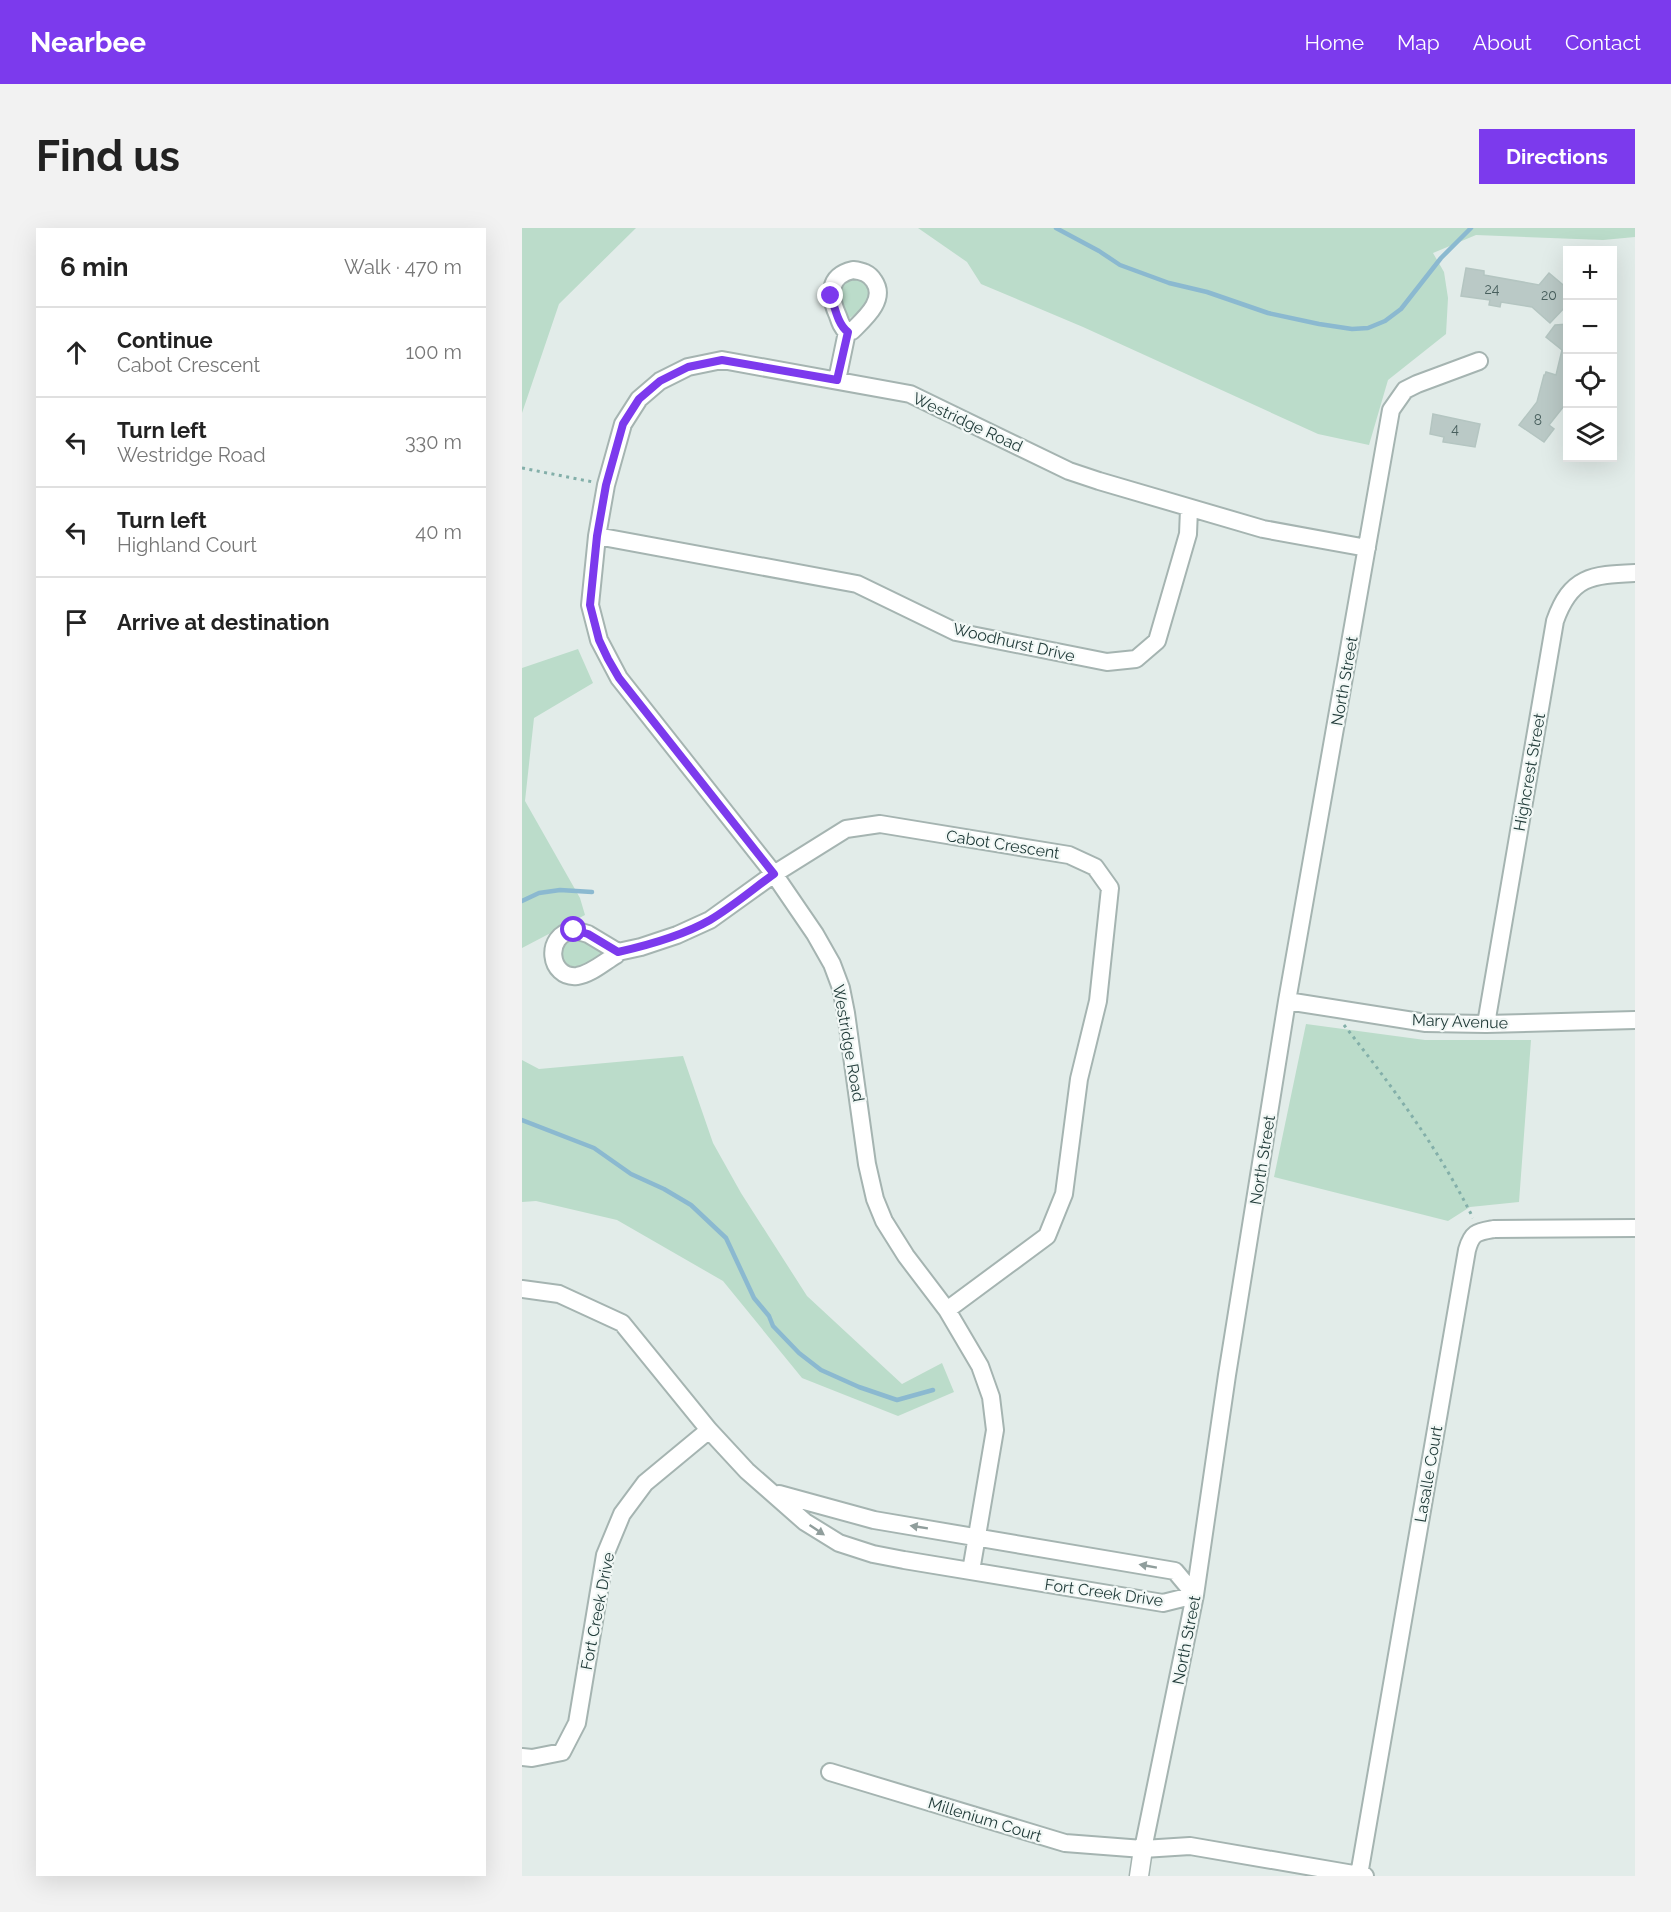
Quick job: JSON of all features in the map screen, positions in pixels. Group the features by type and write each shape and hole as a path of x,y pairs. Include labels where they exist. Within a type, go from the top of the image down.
{"street":[{"path":"837,380 848,332"},
{"name":"Westridge Road","path":"971,1571 994,1430 991,1397 980,1366 947,1310 906,1256 884,1221 875,1199 869,1181 852,1050 841,988 832,964 815,934 774,874 619,678 599,640 590,605 597,536 606,485 623,424 639,399 660,381 688,367 722,360 910,394 1070,471 1189,509 1263,529 1367,548"},
{"name":"North Street","path":"1139,1876 1195,1595 1287,1000 1391,410 1405,390 1479,362"},
{"name":"Woodhurst Drive","path":"597,536 857,584 956,632 1107,662 1136,659 1157,641 1188,534 1189,509"},
{"name":"Highcrest Street","path":"1486,1024 1555,621 1561,605 1571,591 1584,581 1600,575 1635,573"},
{"name":"Cabot Crescent","path":"618,952 668,938 710,920 774,874 846,830 880,824 1069,855 1095,867 1110,888 1098,1000 1079,1079 1064,1194 1047,1236 947,1310"},
{"name":"Mary Avenue","path":"1287,1000 1426,1023 1486,1024 1635,1020"},
{"path":"1479,1231 1635,1228"},
{"name":"Lasalle Court","path":"1362,1876 1467,1250 1471,1238 1479,1231"},
{"name":"Fort Creek Drive","path":"522,1288 560,1294 622,1323 709,1430 747,1471 805,1522 839,1543 883,1556 1163,1603 1195,1595 1175,1571 851,1515 772,1492"},
{"name":"Fort Creek Drive","path":"522,1757 532,1758 562,1752 577,1724 606,1555 622,1514 645,1483 709,1430"},
{"name":"Millenium Court","path":"830,1772 1065,1843 1143,1849 1190,1846 1362,1876"}],"path":[{"path":"522,468 606,485"},
{"path":"1329,1007 1394,1088 1461,1194 1479,1231"}],"green space":[{"path":"522,228 636,228 559,304 522,413"},
{"path":"918,228 1635,228 1635,237 1603,240 1476,235 1433,253 1444,272 1448,298 1446,334 1388,380 1369,445 1318,434 1083,327 981,284 967,262"},
{"path":"856,277 869,286 870,292 866,303 850,318 846,317 839,295 843,280"},
{"path":"578,649 593,683 534,718 525,801 580,898 585,915 522,948 522,668"},
{"path":"573,938 585,941 603,953 582,966 566,966 558,953 563,943"},
{"path":"1306,1024 1425,1040 1531,1040 1519,1202 1470,1207 1448,1221 1274,1177"},
{"path":"683,1056 713,1143 741,1193 807,1296 902,1384 942,1363 954,1392 898,1416 802,1378 723,1281 617,1220 536,1201 522,1202 522,1060 539,1069"}],"building":[{"path":"1466,268 1484,271 1484,275 1539,285 1549,273 1563,285 1563,309 1550,323 1532,307 1501,302 1500,307 1489,305 1490,300 1461,296"},
{"path":"1563,324 1563,407 1549,425 1554,429 1544,442 1519,425 1537,402 1546,372 1556,375 1562,350 1546,337 1555,325"},
{"path":"1433,414 1480,424 1475,447 1443,442 1444,437 1430,434"}],"waterway":[{"path":"1056,228 1120,265 1169,283 1207,292 1268,313 1352,329 1368,328 1385,321 1401,309 1441,258 1471,228"},
{"path":"522,901 539,893 560,890 592,892"},
{"path":"522,1120 594,1148 631,1174 664,1189 691,1205 726,1238 754,1298 769,1316 773,1326 799,1353 821,1370 859,1387 897,1400 933,1390"}],"route":[{"path":"574,930 588,934 618,952 641,947 677,935 710,920 774,874 619,678 599,640 590,605 597,536 606,485 623,424 639,399 660,381 688,367 722,360 837,380 848,332 844,330 831,296"}]}
